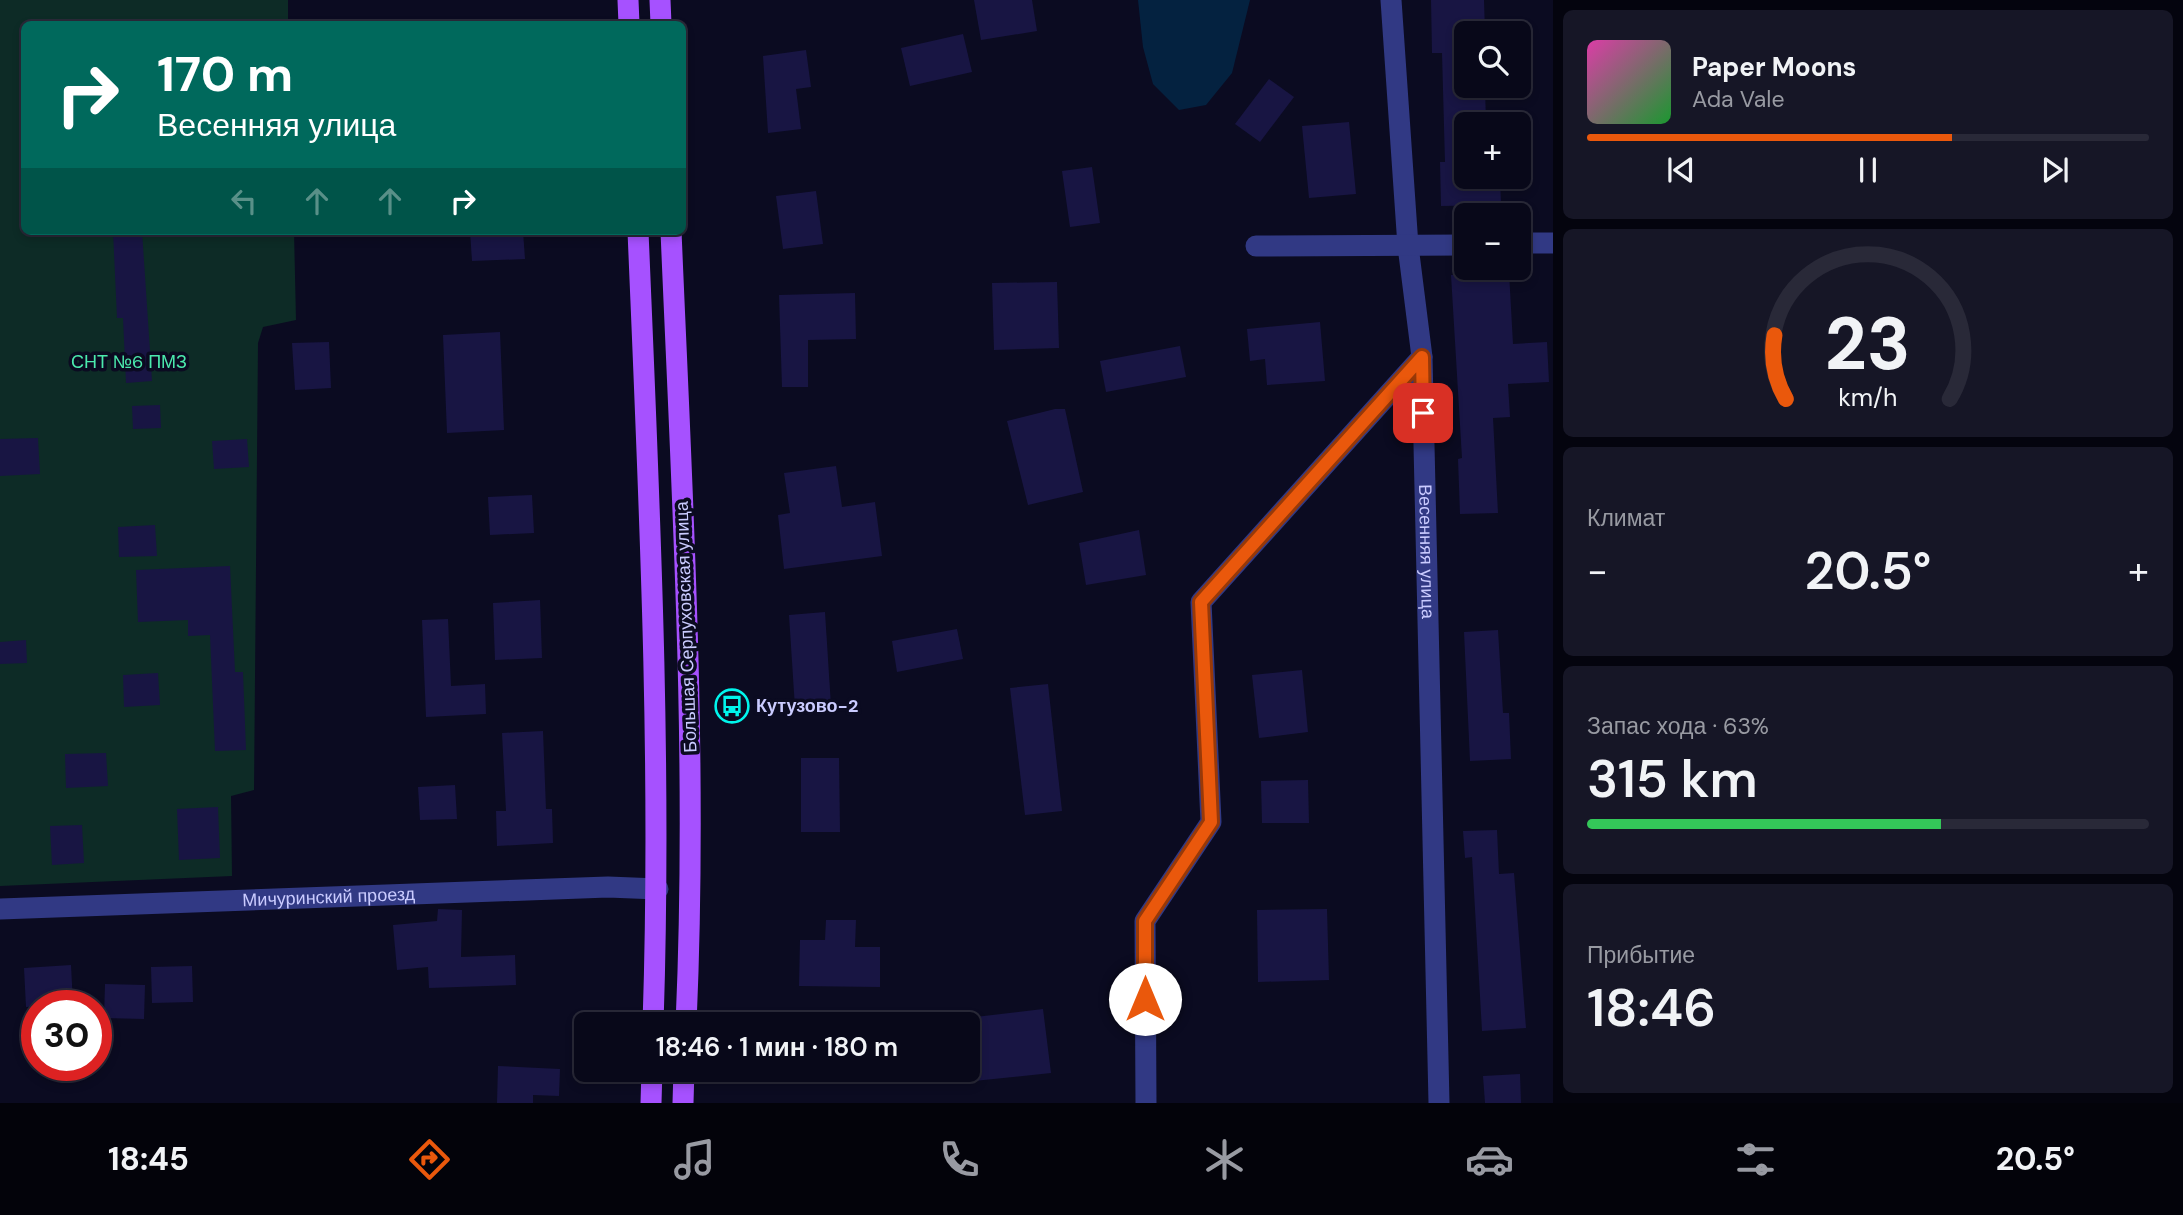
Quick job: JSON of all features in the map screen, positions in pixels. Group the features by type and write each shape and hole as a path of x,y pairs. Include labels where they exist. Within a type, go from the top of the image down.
{"main road":[{"path":"628,0 629,21"},
{"path":"660,0 661,21"},
{"name":"Большая Серпуховская улица","path":"638,235 657,663 659,889 654,1012"},
{"name":"Большая Серпуховская улица","path":"670,235 691,709 692,891 687,1012"},
{"path":"651,1103 652,1082"},
{"path":"683,1103 684,1082"}],"street":[{"name":"Весенняя улица","path":"1391,0 1408,246 1422,357 1439,1103"},
{"path":"1531,243 1553,243"},
{"path":"1256,246 1454,245"},
{"path":"1146,1103 1145,921 1211,822 1201,602 1422,357"},
{"name":"Мичуринский проезд","path":"0,909 608,887 659,889"}],"green space":[{"name":"СНТ №6 ПМЗ","path":"0,0 288,0 288,21 21,21 21,235 294,235 296,320 263,327 258,343 254,790 231,796 232,876 0,886"}],"water":[{"path":"1138,0 1250,0 1232,73 1206,105 1179,110 1153,84 1143,47"}],"building":[{"path":"974,0 1032,0 1037,31 981,40"},
{"path":"1431,0 1484,0 1485,21 1454,21 1454,98 1485,98 1486,112 1454,112 1454,189 1500,189 1501,203 1454,203 1454,206 1441,206 1440,162 1445,162 1442,53 1432,53"},
{"path":"963,34 972,72 910,86 901,48"},
{"path":"806,50 811,87 796,89 801,129 768,133 763,56"},
{"path":"1269,79 1294,97 1260,142 1235,124"},
{"path":"1349,122 1356,194 1309,198 1302,126"},
{"path":"1092,167 1100,223 1070,227 1062,171"},
{"path":"816,191 823,244 783,249 776,196"},
{"path":"113,235 142,235 152,381 126,383 123,318 117,318"},
{"path":"470,235 523,235 525,259 472,261"},
{"path":"1451,275 1454,275 1454,280 1509,280 1513,344 1547,342 1549,382 1508,384 1510,417 1493,418 1498,513 1460,514 1458,459 1462,458"},
{"path":"1057,282 1059,348 994,350 992,283"},
{"path":"855,293 856,339 808,340 808,387 782,387 779,295"},
{"path":"1320,322 1325,381 1267,385 1265,359 1250,361 1247,329"},
{"path":"500,332 504,430 447,433 443,335"},
{"path":"329,342 331,388 295,390 292,343"},
{"path":"1180,346 1186,377 1106,392 1100,361"},
{"path":"160,405 161,428 133,429 132,406"},
{"path":"1065,409 1083,492 1028,505 1007,421"},
{"path":"38,438 40,474 0,476 0,439"},
{"path":"247,439 249,467 214,469 212,441"},
{"path":"836,466 842,507 875,502 882,556 784,569 778,515 790,513 784,473"},
{"path":"532,495 534,533 490,535 488,497"},
{"path":"155,525 157,556 119,557 118,527"},
{"path":"1139,530 1146,575 1086,585 1079,543"},
{"path":"230,566 235,672 243,672 246,750 215,751 210,635 188,636 188,620 138,622 136,570"},
{"path":"540,600 542,658 495,660 493,603"},
{"path":"825,612 831,706 795,708 789,615"},
{"path":"448,619 451,686 485,684 486,714 426,717 422,620"},
{"path":"957,629 963,659 897,672 892,641"},
{"path":"1498,630 1503,713 1509,713 1511,759 1470,761 1464,632"},
{"path":"26,640 27,663 0,664 0,642"},
{"path":"1302,670 1308,732 1259,738 1252,675"},
{"path":"158,673 160,705 124,707 123,675"},
{"path":"1048,684 1062,811 1025,815 1010,688"},
{"path":"543,731 546,809 552,809 553,843 497,846 496,811 506,811 502,733"},
{"path":"106,753 108,786 66,788 65,754"},
{"path":"801,758 839,758 840,832 801,832"},
{"path":"1308,780 1309,823 1262,823 1261,781"},
{"path":"455,785 457,819 420,820 418,787"},
{"path":"218,807 220,858 179,860 177,809"},
{"path":"82,825 84,863 52,865 50,826"},
{"path":"1497,830 1499,874 1514,873 1526,1028 1482,1031 1472,857 1465,858 1463,831"},
{"path":"438,909 462,910 461,957 515,955 516,985 429,988 428,967 397,970 393,925 437,921"},
{"path":"1327,909 1329,980 1258,982 1257,910"},
{"path":"826,920 856,920 855,947 880,947 880,987 799,986 800,940 825,940"},
{"path":"71,965 72,990 25,990 24,968"},
{"path":"192,966 193,1002 152,1003 151,967"},
{"path":"105,984 145,985 144,1019 112,1018 112,990 105,990"},
{"path":"1043,1009 1051,1073 980,1080 980,1016"},
{"path":"498,1066 560,1069 559,1096 533,1095 533,1103 497,1103"},
{"path":"1520,1074 1521,1103 1485,1103 1483,1076"}],"place":[{"name":"Кутузово-2","path":"732,706"}],"route":[{"path":"1145,999 1145,921 1211,822 1201,602 1422,357 1423,413"}]}
